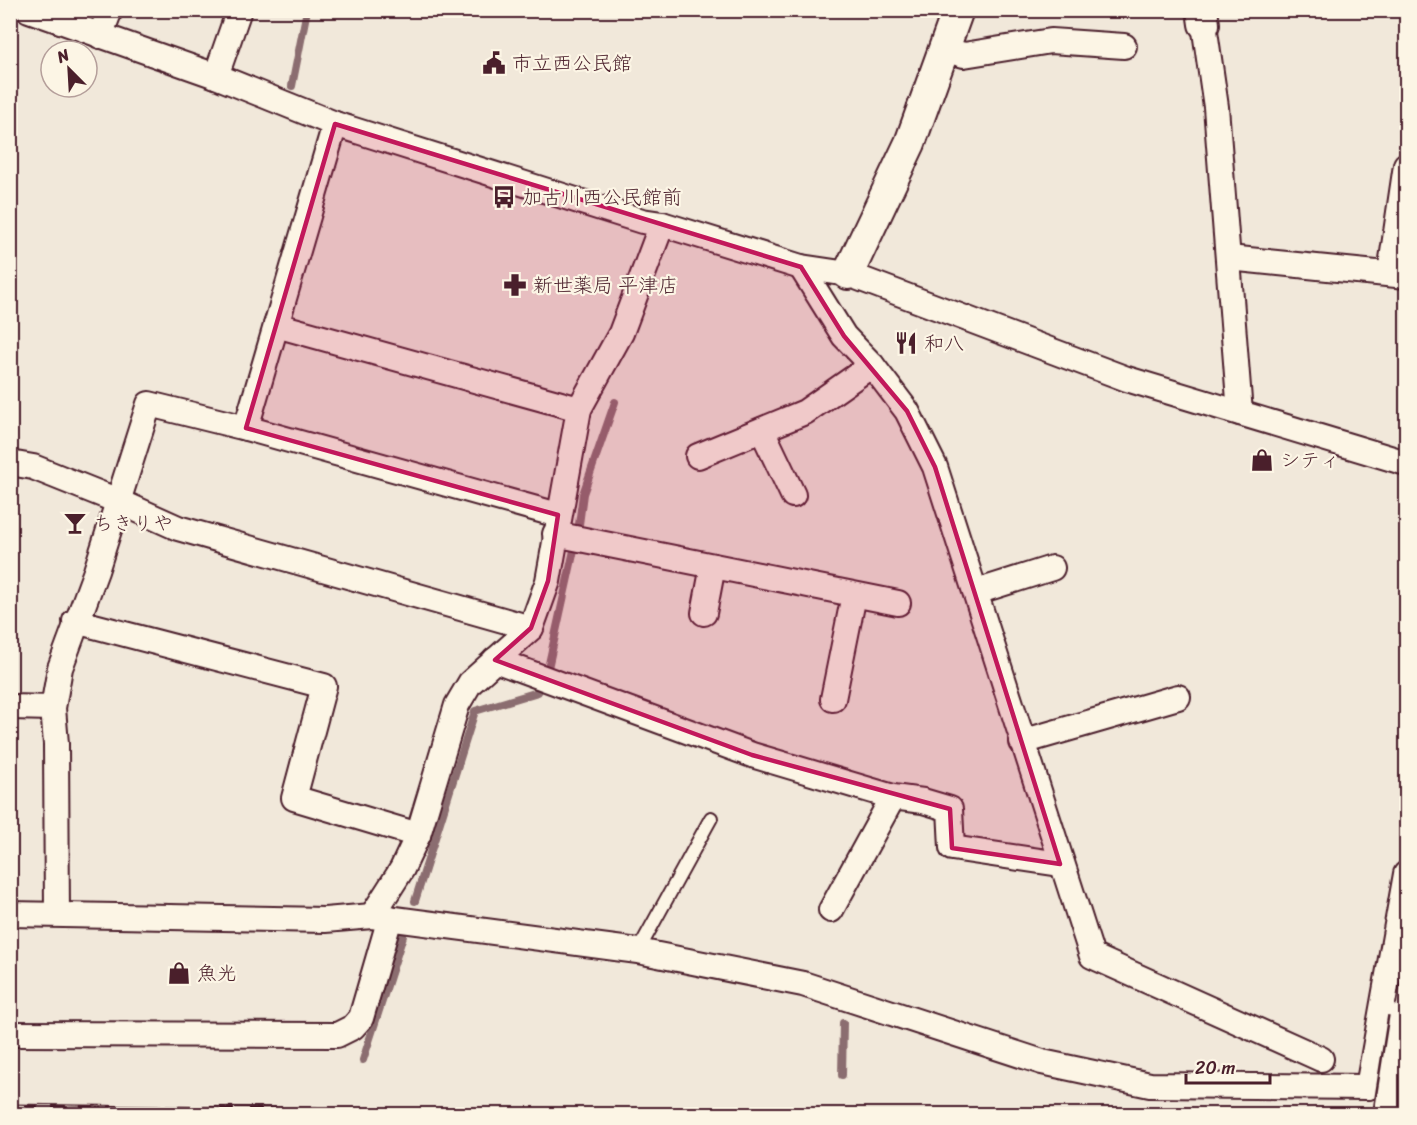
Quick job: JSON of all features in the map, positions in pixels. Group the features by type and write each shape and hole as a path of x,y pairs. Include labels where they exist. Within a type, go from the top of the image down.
{"main road":[{"path":"1391,1114 1407,1018"}],"street":[{"path":"30,10 216,76 335,124 642,221 662,224 801,267 848,274 1127,379 1407,463"},
{"path":"100,36 110,10"},
{"path":"216,76 239,10"},
{"path":"848,274 910,143 958,10"},
{"path":"1203,17 1216,107 1240,413"},
{"path":"943,49 964,55 1051,41 1124,45"},
{"path":"246,428 335,124"},
{"path":"1229,258 1399,274 1407,165"},
{"path":"10,1034 337,1035 353,1028 361,1018 381,917 418,835 457,705 470,683 531,628 565,531 579,409 621,333 662,224"},
{"path":"801,267 844,336 872,365 906,411 931,457 976,591 1060,864 1092,956 1321,1059"},
{"path":"276,325 579,409"},
{"path":"698,456 805,412 872,365"},
{"path":"57,914 56,744 53,708 60,668 75,621 96,570 149,404 246,428 565,531 713,566 898,603"},
{"path":"762,430 793,495"},
{"path":"10,463 33,467 178,528 531,628"},
{"path":"704,613 713,566"},
{"path":"976,591 1052,568"},
{"path":"833,699 854,595"},
{"path":"75,621 324,686 294,798 418,835"},
{"path":"495,660 752,755 893,797 923,801 950,809 952,848 1060,864"},
{"path":"1022,742 1178,697"},
{"path":"10,707 53,708"},
{"path":"831,910 893,797"},
{"path":"1368,1087 1407,874"},
{"path":"10,914 325,920 381,917 638,951 803,984 1042,1062 1149,1085 1368,1087 1407,1076"}],"lane":[{"path":"638,951 711,818"}],"highlighted area":[{"path":"335,124 801,267 844,336 907,411 935,467 1060,864 952,848 950,809 752,755 495,660 531,628 548,581 558,515 246,428"}],"waterway":[{"path":"292,86 307,10"},
{"path":"415,901 475,711 538,692 548,668 578,532 583,494 615,402"},
{"path":"363,1060 403,936"},
{"path":"842,1075 843,1023"}],"railway":[{"path":"10,1107 524,1114"}],"place":[{"name":"市立西公民館","path":"494,63"},
{"name":"加古川西公民館前","path":"504,197"},
{"name":"新世薬局 平津店","path":"515,285"},
{"name":"和八","path":"906,343"},
{"name":"シティ","path":"1262,460"},
{"name":"ちきりや","path":"75,523"},
{"name":"魚光","path":"179,973"}]}
